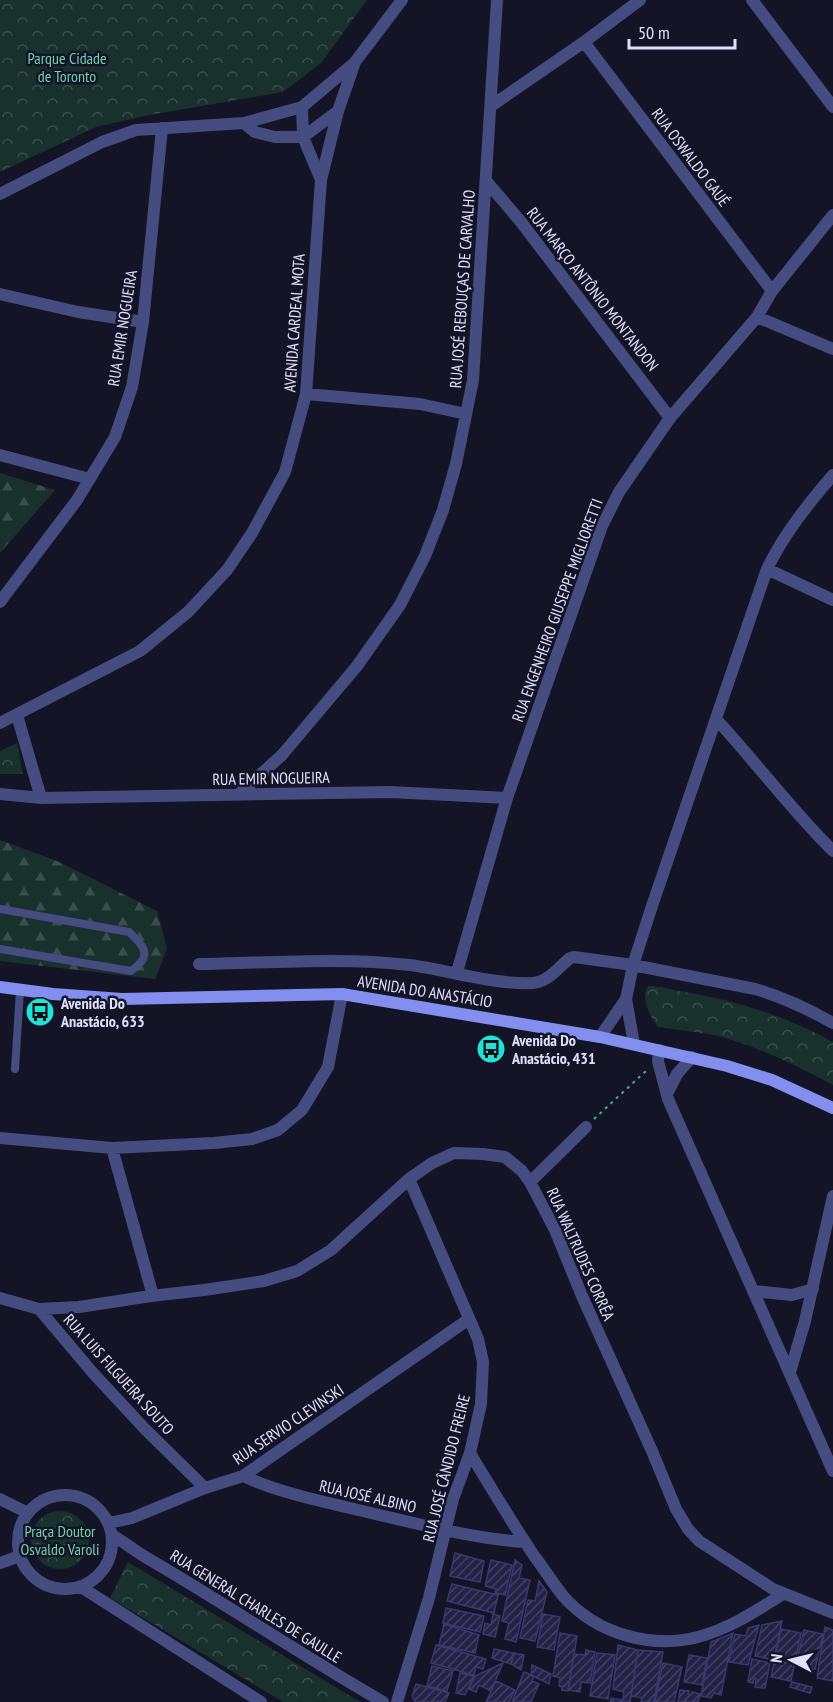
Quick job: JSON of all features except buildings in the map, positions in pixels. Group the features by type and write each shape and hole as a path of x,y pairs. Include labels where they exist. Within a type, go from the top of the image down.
{"main road":[{"name":"AVENIDA DO ANASTÁCIO","path":"0,987 122,999 342,994 634,1044 659,1056 692,1058 752,1072 833,1108"}],"street":[{"name":"AVENIDA CARDEAL MOTA","path":"0,723 140,651 188,612 227,570 252,533 285,472 306,394 321,180 338,111 355,62 402,0"},
{"name":"RUA JOSÉ REBOUÇAS DE CARVALHO","path":"238,795 282,755 357,666 400,605 440,520 456,464 473,380 497,0"},
{"path":"491,106 640,0"},
{"path":"752,0 833,107"},
{"name":"RUA OSWALDO GAUÉ","path":"584,42 772,291"},
{"path":"0,194 102,142 136,130 244,123 302,107 355,62"},
{"name":"AVENIDA CARDEAL MOTA","path":"302,107 303,137 321,180"},
{"path":"244,123 255,132 275,137 303,137 338,111"},
{"name":"RUA EMIR NOGUEIRA","path":"0,602 77,500 115,437 132,387 143,322 162,128"},
{"name":"RUA MARÇO ANTÔNIO MONTANDON","path":"487,182 521,222 670,418"},
{"name":"RUA ENGENHEIRO GIUSEPPE MIGLIORETTI","path":"457,972 507,798 602,526 619,492 670,418 757,317 772,291 833,215"},
{"path":"0,294 78,312 143,322"},
{"path":"757,317 833,350"},
{"path":"306,394 420,404 466,414"},
{"path":"0,455 90,479"},
{"path":"634,1044 626,999 633,965 767,569 793,523 833,475"},
{"path":"767,569 833,600"},
{"path":"17,715 41,798"},
{"path":"716,719 801,819 833,851"},
{"name":"RUA EMIR NOGUEIRA","path":"0,794 41,798 390,792 507,798"},
{"name":"AVENIDA DO ANASTÁCIO","path":"199,964 409,965 488,979 534,983 544,980 574,957 633,965 771,993 833,1023"},
{"path":"0,1138 112,1148 214,1143 252,1138 278,1130 302,1110 328,1067 342,994"},
{"path":"600,1037 626,999"},
{"path":"659,1056 667,1094 833,1471"},
{"path":"667,1094 676,1074 692,1058"},
{"path":"530,1182 586,1127"},
{"path":"112,1148 153,1296"},
{"name":"RUA WALTRUDES CORRÊA","path":"39,1308 79,1307 264,1281 297,1271 331,1250 409,1179 432,1163 454,1153 505,1157 522,1170 555,1230 676,1509 699,1541 725,1560 783,1594 829,1610"},
{"name":"RUA JOSÉ CÂNDIDO FREIRE","path":"397,1702 423,1621 453,1500 470,1453 482,1404 483,1370 478,1340 409,1179"},
{"path":"790,1372 813,1288 833,1196"},
{"path":"754,1291 792,1295 813,1288"},
{"path":"0,1298 39,1308"},
{"name":"RUA LUIS FILGUEIRA SOUTO","path":"39,1308 59,1334 145,1429 205,1488"},
{"name":"RUA SERVIO CLEVINSKI","path":"111,1529 205,1488 243,1476 469,1319"},
{"path":"470,1453 525,1542 564,1597 591,1620 616,1633 636,1638 674,1641 699,1637 740,1621 783,1594"},
{"name":"RUA JOSÉ ALBINO","path":"243,1476 299,1497 447,1530 525,1542"},
{"path":"62,1494 81,1497 98,1507 111,1529 110,1557 99,1575 81,1587 62,1590 44,1585 29,1573 20,1556 19,1533 28,1513 43,1500 62,1494"},
{"path":"0,1499 28,1513"},
{"name":"RUA GENERAL CHARLES DE GAULLE","path":"111,1529 146,1557 177,1574 349,1684 383,1702"},
{"path":"0,1563 20,1556"},
{"path":"81,1587 261,1702"}],"lane":[{"path":"0,909 129,932 140,942 145,956 143,963 130,971 0,949"},
{"path":"15,1069 20,990"}],"path":[{"path":"586,1127 659,1056"}],"green space":[{"name":"Parque Cidade de Toronto","path":"0,0 367,0 321,63 283,92 149,115 96,127 0,172"},
{"path":"0,473 55,490 0,553"},
{"path":"17,743 23,774 0,774 0,751"},
{"path":"0,840 57,861 157,911 167,949 155,979 0,961"},
{"path":"648,986 742,1005 797,1024 833,1042 833,1085 779,1058 736,1041 658,1027 649,1013 646,1002"},
{"name":"Praça Doutor Osvaldo Varoli","path":"60,1511 71,1513 84,1524 89,1540 87,1551 76,1564 60,1569 49,1567 36,1556 31,1540 33,1529 44,1516"},
{"path":"128,1562 360,1702 283,1702 110,1598"}],"place":[{"name":"Avenida Do Anastácio, 633","path":"40,1012"},
{"name":"Avenida Do Anastácio, 431","path":"491,1049"}]}
